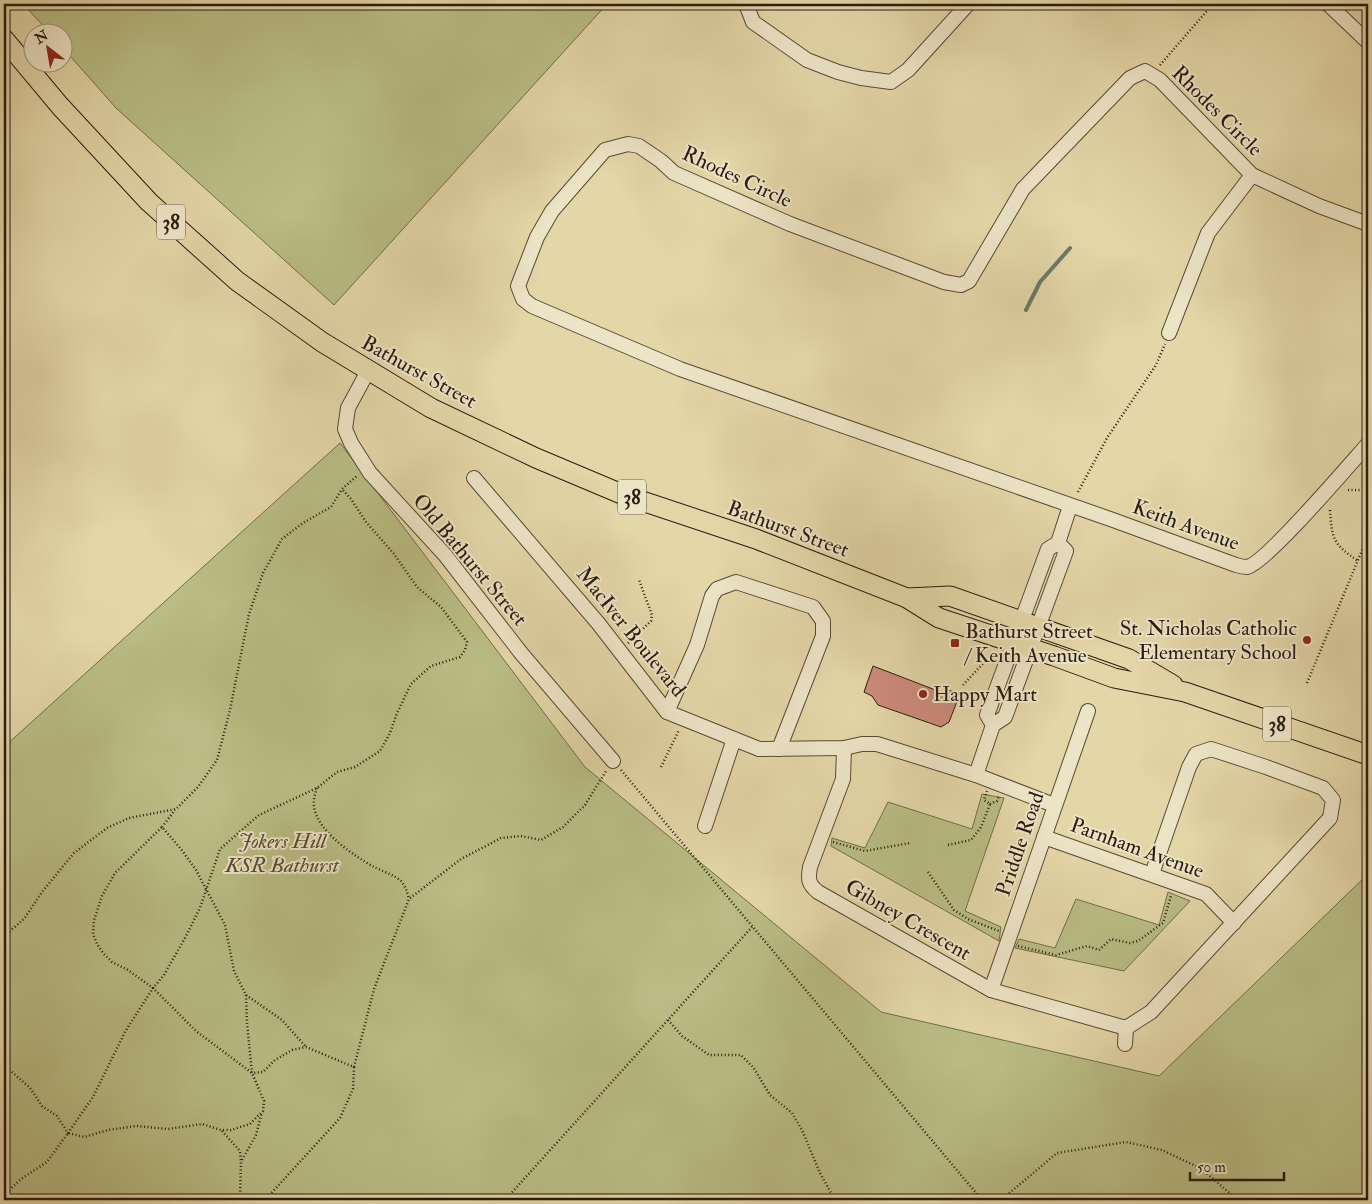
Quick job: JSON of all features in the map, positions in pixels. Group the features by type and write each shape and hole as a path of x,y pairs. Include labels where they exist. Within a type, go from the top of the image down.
{"main road":[{"name":"Bathurst Street","path":"4,39 60,106 148,202 237,281 322,342 431,408 536,458 624,494 756,539 907,598 940,618 1114,678 1185,692 1368,755"},
{"name":"Bathurst Street","path":"907,598 950,596 1129,659 1185,692"}],"street":[{"path":"746,4 753,22 807,60 853,76 891,82 908,70 968,4"},
{"path":"1328,4 1368,42"},
{"name":"Rhodes Circle","path":"1070,506 680,370 532,306 523,299 518,286 537,237 552,211 605,150 628,144 639,146 661,161 674,173 790,224 944,282 961,285 969,280 1023,189 1130,78 1145,71 1160,80 1252,175 1319,206 1368,224"},
{"path":"1169,333 1208,233 1252,175"},
{"name":"Old Bathurst Street","path":"368,371 348,408 345,430 351,443 367,468 445,554 521,653 613,761"},
{"name":"Keith Avenue","path":"1070,506 1236,565 1248,567 1261,560 1279,543 1368,444"},
{"name":"MacIver Boulevard","path":"474,478 528,543 563,581 667,712 734,738 759,750 844,748 862,744 877,744 976,775 1054,805"},
{"path":"1022,646 1021,621 1048,549 1058,543 1070,506"},
{"path":"976,775 992,725 987,715 1022,646 1039,627 1066,551 1058,543"},
{"path":"667,712 697,646 712,596 717,589 736,582 813,607 823,621 823,636 779,749"},
{"name":"Priddle Road","path":"991,990 1088,711"},
{"path":"705,826 734,738"},
{"name":"Gibney Crescent","path":"844,748 843,779 810,867 808,878 810,886 826,897 991,990 1126,1028"},
{"path":"1125,1044 1126,1028 1151,1012 1330,818 1332,800 1323,788 1211,750 1196,754 1188,767 1152,874"},
{"name":"Parnham Avenue","path":"1044,837 1206,894 1234,923"}],"path":[{"path":"1151,75 1213,4"},
{"path":"1078,492 1107,438 1156,365 1169,333"},
{"path":"306,1047 292,1050 283,1055 262,1072 252,1073 196,1031 153,988 128,970 112,962 97,944 93,934 94,920 102,896 115,873 162,827 198,786 217,760 230,710 249,614 263,573 282,539 331,506 342,489 367,468"},
{"path":"4,1195 21,1179 47,1162 93,1097 125,1032 178,951 200,908 220,849 259,815 317,788 337,772 355,767 380,751 390,733 411,684 431,666 460,656 465,650 467,642 441,607 417,587 394,554 366,522 342,489"},
{"path":"1348,490 1368,490"},
{"path":"1330,510 1332,531 1336,543 1344,552 1358,561"},
{"path":"1307,683 1368,536"},
{"path":"620,651 651,621 652,615 638,580"},
{"path":"963,685 988,657"},
{"path":"661,767 685,719"},
{"path":"265,1200 340,1118 353,1089 354,1067 374,989 409,899 461,859 501,838 521,836 541,840 563,827 585,805 613,761 982,1200"},
{"path":"948,845 971,840 981,827 990,804 984,800 990,780"},
{"path":"317,788 314,808 328,833 357,857 400,880 406,888 409,899"},
{"path":"4,936 24,919 42,892 74,853 107,828 129,818 176,809"},
{"path":"162,827 196,870 225,925 234,971 246,995 252,1073 264,1101 256,1135 241,1161"},
{"path":"820,839 865,851 910,843"},
{"path":"928,872 954,910 1009,939 1056,955 1086,946 1099,950 1111,939 1130,943 1138,941 1163,924 1175,883"},
{"path":"505,1200 752,926"},
{"path":"246,995 282,1020 306,1047 354,1067"},
{"path":"668,1020 682,1036 709,1055 741,1055 753,1067 770,1095 792,1113 835,1200"},
{"path":"4,1065 30,1088 42,1106 58,1116 68,1133 84,1137 108,1130 137,1126 168,1129 202,1124 220,1130 231,1130 250,1124 262,1111"},
{"path":"220,1130 229,1137 240,1151 240,1200"},
{"path":"1001,1200 1057,1154 1126,1142 1162,1150 1202,1169 1234,1197 1318,1200"}],"green space":[{"path":"23,4 281,4 287,7 341,8 348,4 607,4 334,305 116,108 72,58 72,22 40,22"},
{"name":"Jokers Hill KSR Bathurst","path":"340,443 585,767 881,1012 1159,1076 1368,874 1368,1200 4,1200 4,747"},
{"path":"982,794 1004,798 965,911 1001,927 999,941 831,846 832,838 865,848 888,802 972,829"},
{"path":"1168,892 1190,901 1124,971 1015,948 1019,939 1055,948 1076,899 1159,925"}],"building":[{"path":"873,666 946,694 948,690 954,692 958,699 949,722 941,727 878,705 872,696 864,692"}],"waterway":[{"path":"1026,310 1040,282 1070,248"}],"place":[{"name":"St. Nicholas Catholic Elementary School","path":"1307,640"},
{"name":"Bathurst Street / Keith Avenue","path":"955,643"},
{"name":"Happy Mart","path":"923,694"}]}
